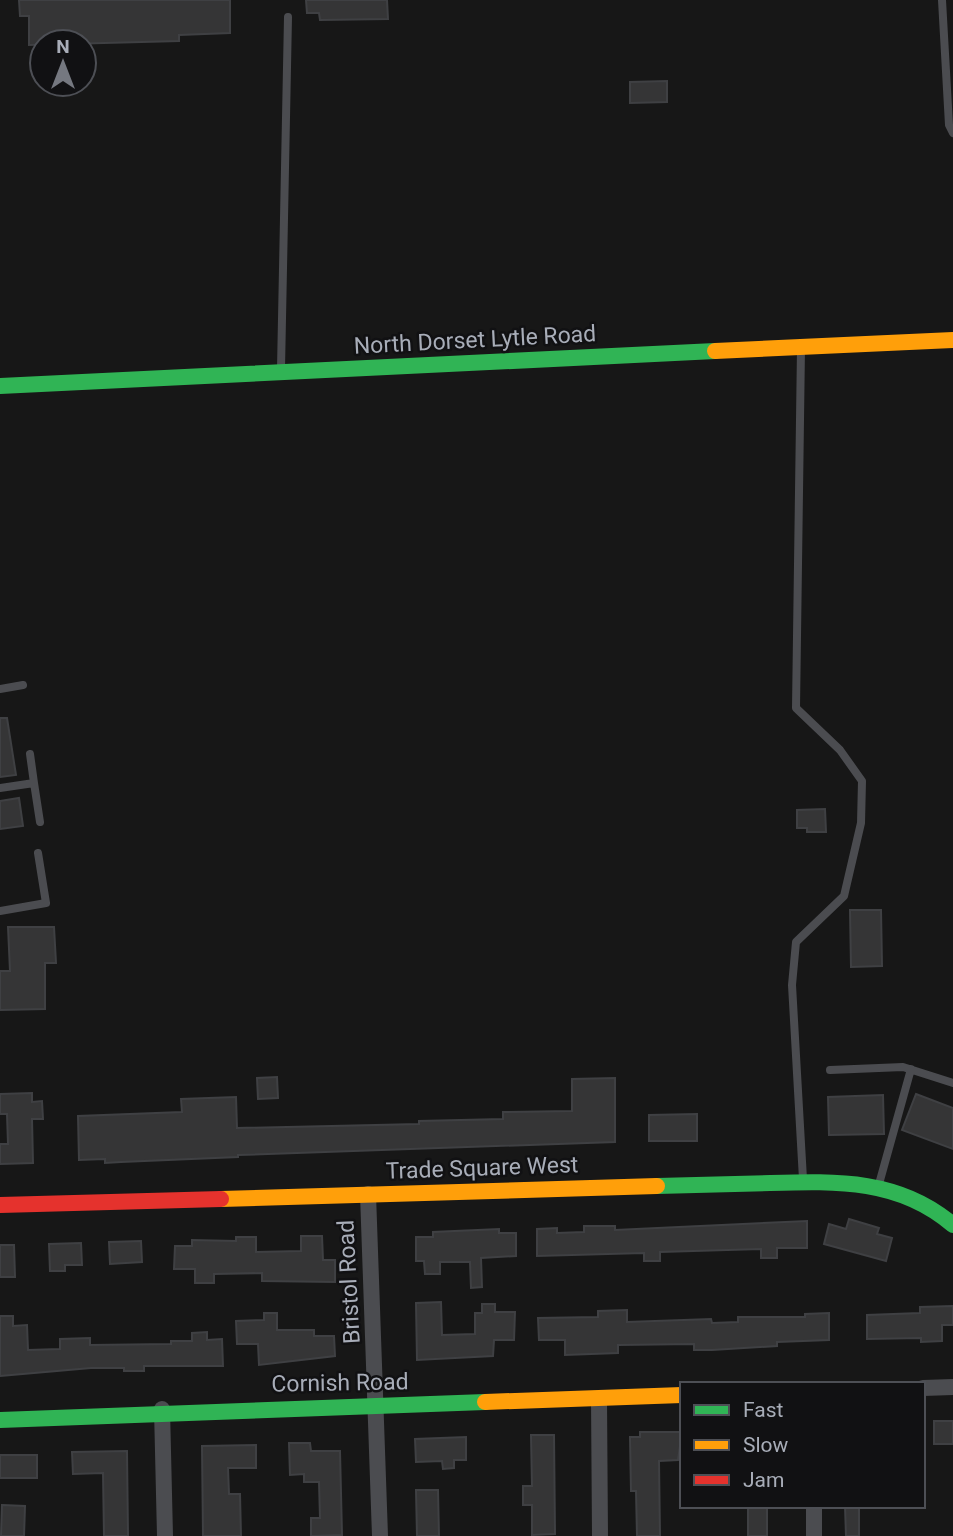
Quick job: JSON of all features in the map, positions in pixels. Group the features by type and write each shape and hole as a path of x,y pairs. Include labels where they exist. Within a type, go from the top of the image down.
{"street":[{"name":"North Dorset Lytle Road","path":"0,386 953,340"},
{"name":"Trade Square West","path":"0,1205 803,1182 879,1184 935,1208 953,1225"},
{"name":"Bristol Road","path":"368,1194 380,1536"},
{"path":"925,1388 953,1387"},
{"name":"Cornish Road","path":"0,1420 162,1409 377,1406 680,1395"},
{"path":"599,1399 600,1536"},
{"path":"162,1409 165,1536"},
{"path":"814,1508 814,1536"}],"lane":[{"path":"942,0 948,125 953,133"},
{"path":"281,372 288,17"},
{"path":"802,348 796,708 840,750 862,781 861,823 844,896 796,942 792,985 803,1182"},
{"path":"0,689 23,685"},
{"path":"30,754 40,822"},
{"path":"0,788 34,783"},
{"path":"0,911 46,903 38,853"},
{"path":"830,1070 903,1066 953,1083"},
{"path":"879,1184 911,1069"}],"building":[{"path":"19,0 230,0 230,33 179,35 179,41 98,43 98,28 29,28 29,16 20,16"},
{"path":"306,0 387,0 388,19 320,20 319,13 307,13"},
{"path":"667,81 667,102 630,103 630,82"},
{"path":"0,718 7,718 16,775 0,777"},
{"path":"19,798 23,826 0,829 0,801"},
{"path":"825,809 826,832 807,832 807,828 797,828 797,810"},
{"path":"850,910 881,910 882,966 851,967"},
{"path":"8,927 54,927 56,963 45,963 45,1009 0,1010 0,971 10,971"},
{"path":"277,1077 278,1098 258,1099 257,1078"},
{"path":"615,1078 615,1142 238,1155 105,1163 105,1159 79,1160 78,1116 182,1112 181,1099 236,1097 237,1128 419,1124 419,1121 503,1119 503,1112 572,1111 572,1079"},
{"path":"32,1093 32,1102 42,1101 43,1119 32,1119 33,1163 0,1164 0,1144 8,1144 7,1114 0,1114 0,1094"},
{"path":"916,1094 953,1108 953,1149 902,1130"},
{"path":"883,1095 884,1134 829,1135 828,1097"},
{"path":"697,1114 697,1141 649,1141 649,1115"},
{"path":"849,1219 879,1228 877,1234 892,1238 886,1261 824,1244 829,1224 846,1229"},
{"path":"807,1221 807,1248 777,1248 777,1258 761,1258 761,1249 660,1252 660,1261 644,1261 644,1253 537,1256 537,1229 557,1228 557,1233 584,1232 584,1226 615,1226 615,1230"},
{"path":"499,1229 499,1233 516,1233 516,1256 481,1258 482,1287 471,1288 470,1262 440,1262 440,1274 425,1274 424,1261 416,1261 416,1237 433,1237 433,1232"},
{"path":"301,1236 322,1236 323,1260 335,1260 335,1282 262,1281 262,1273 214,1274 214,1283 195,1283 195,1269 174,1269 175,1246 192,1246 192,1240 236,1241 236,1237 256,1237 256,1252 301,1251"},
{"path":"141,1241 142,1262 110,1264 109,1242"},
{"path":"81,1243 82,1265 65,1265 65,1271 50,1271 49,1244"},
{"path":"0,1245 14,1245 15,1277 0,1277"},
{"path":"441,1302 442,1335 475,1334 475,1313 482,1313 482,1304 495,1304 495,1312 515,1312 514,1340 494,1340 493,1356 417,1360 416,1303"},
{"path":"953,1306 953,1325 942,1325 942,1341 921,1342 921,1338 867,1339 867,1315 920,1313 920,1307"},
{"path":"627,1310 627,1322 711,1319 712,1323 738,1322 738,1317 805,1317 805,1314 829,1313 829,1340 777,1342 777,1346 712,1350 694,1350 694,1344 618,1345 618,1353 565,1355 565,1340 539,1340 538,1318 598,1317 598,1311"},
{"path":"264,1313 277,1313 277,1330 314,1330 314,1336 334,1336 335,1356 259,1365 258,1344 237,1344 236,1321 264,1320"},
{"path":"0,1316 13,1316 13,1326 27,1325 28,1350 60,1349 60,1339 90,1338 90,1345 171,1344 171,1341 192,1341 192,1333 207,1332 207,1340 222,1339 223,1366 144,1366 144,1371 91,1368 0,1376"},
{"path":"934,1421 953,1421 953,1444 934,1444"},
{"path":"640,1432 680,1432 678,1460 659,1461 660,1536 637,1536 636,1491 631,1491 630,1437 640,1437"},
{"path":"531,1435 554,1435 555,1534 532,1535 532,1505 523,1505 523,1486 532,1486"},
{"path":"466,1437 466,1460 454,1460 454,1468 443,1469 442,1461 416,1462 415,1439"},
{"path":"289,1443 310,1443 311,1451 340,1451 342,1535 311,1536 311,1518 320,1518 319,1482 304,1482 304,1474 290,1475"},
{"path":"256,1445 256,1468 228,1468 229,1494 240,1494 241,1536 203,1536 202,1446"},
{"path":"127,1451 128,1536 104,1536 103,1473 73,1474 72,1452"},
{"path":"0,1455 37,1455 37,1478 0,1478"},
{"path":"416,1490 438,1490 439,1536 417,1536"},
{"path":"2,1505 25,1506 24,1536 1,1536"},
{"path":"748,1508 767,1508 767,1536 748,1536"},
{"path":"845,1508 859,1508 859,1536 846,1536"}],"traffic: fast":[{"path":"0,386 715,351"},
{"path":"657,1186 819,1182 867,1186 911,1199 933,1210 953,1225"},
{"path":"0,1420 485,1402"}],"traffic: slow":[{"path":"715,351 953,340"},
{"path":"221,1199 657,1186"},
{"path":"485,1402 680,1395"}],"traffic: jam":[{"path":"0,1205 221,1199"}]}
